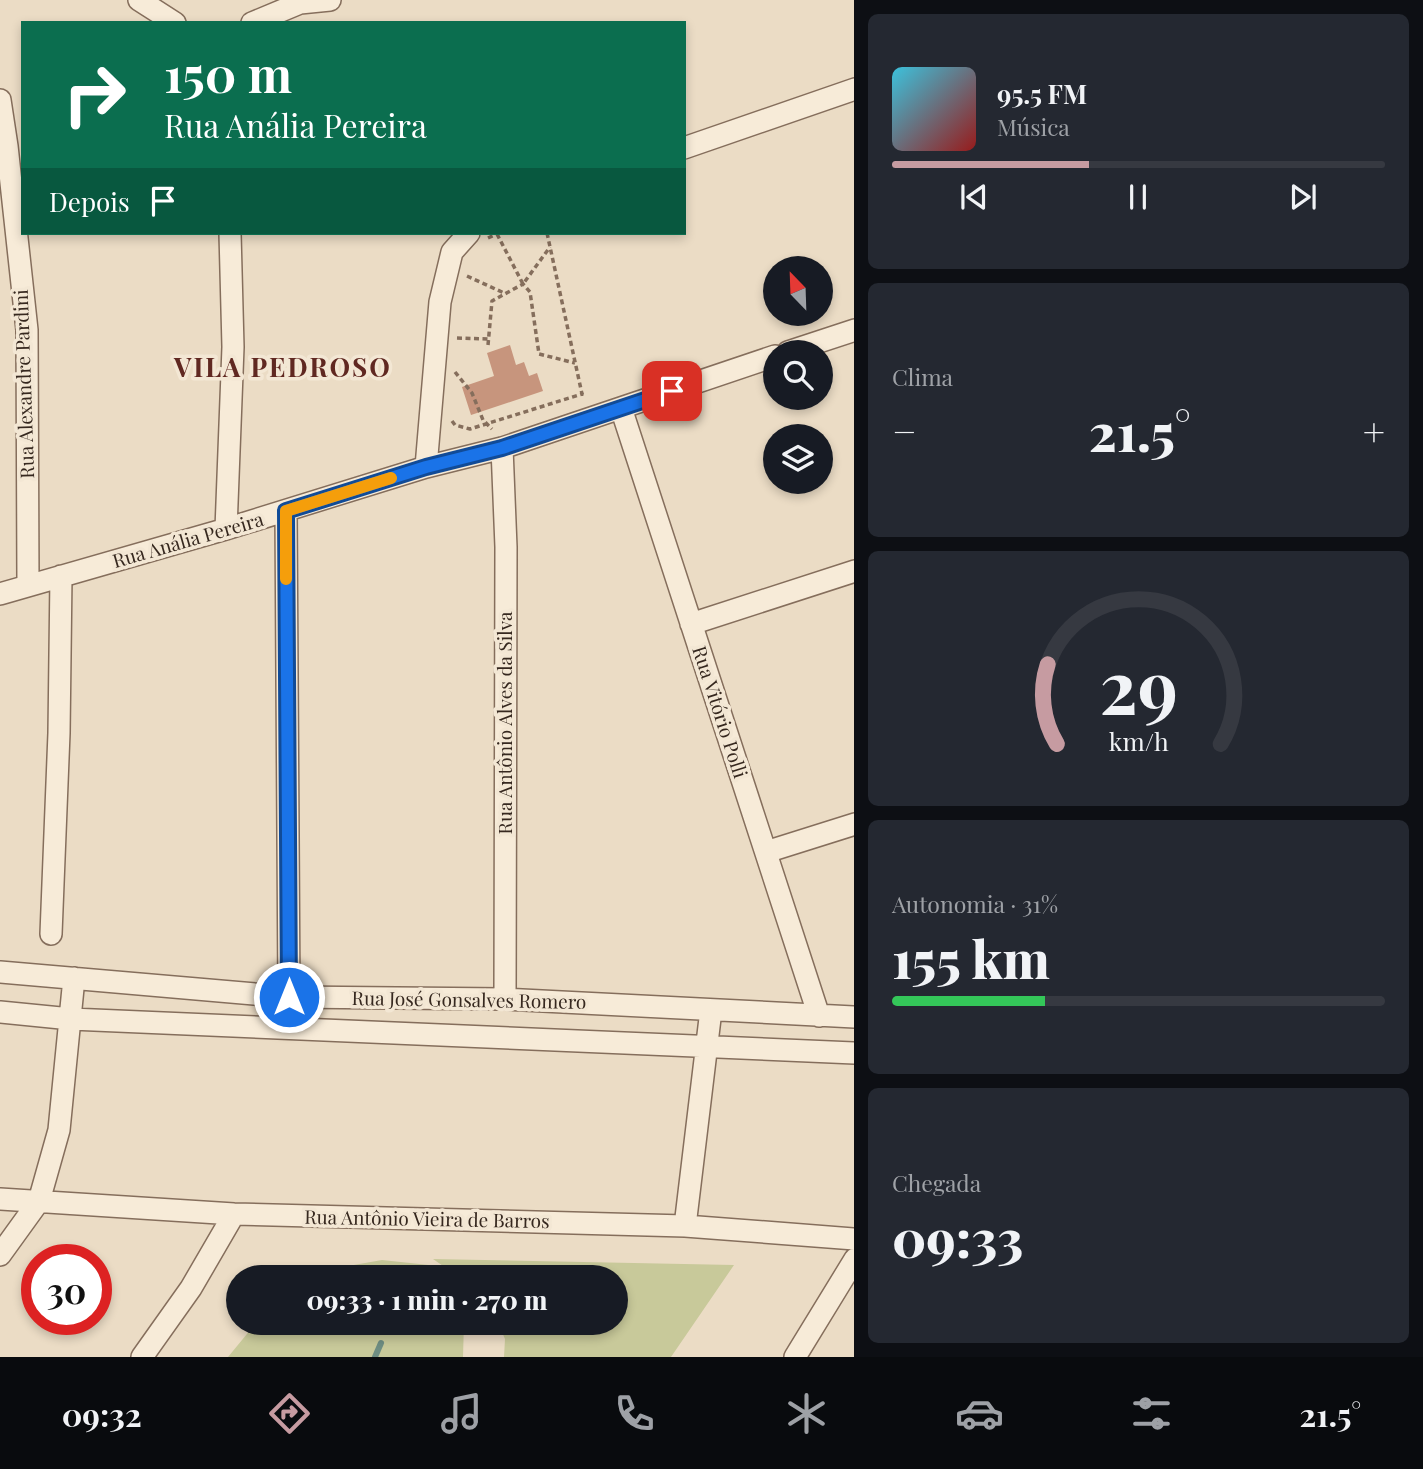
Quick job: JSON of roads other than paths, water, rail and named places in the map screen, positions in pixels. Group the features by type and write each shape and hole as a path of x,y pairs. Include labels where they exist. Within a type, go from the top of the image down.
{"street":[{"path":"138,0 173,21"},
{"path":"256,21 300,3 330,0"},
{"path":"686,147 854,89"},
{"name":"Rua Alexandre Pardini","path":"0,100 27,330 28,585"},
{"path":"226,529 233,347 230,235"},
{"path":"426,467 439,302 453,262 478,236"},
{"path":"824,340 854,330"},
{"name":"Rua Anália Pereira","path":"0,594 226,529 426,467 505,447 763,360"},
{"name":"Rua Vitório Polli","path":"621,408 819,1016"},
{"name":"Rua Antônio Alves da Silva","path":"505,447 505,999"},
{"path":"286,511 289,997"},
{"path":"691,624 854,571"},
{"path":"51,934 59,733 61,576"},
{"path":"766,852 854,824"},
{"name":"Rua José Gonsalves Romero","path":"0,972 289,997 505,999 854,1017"},
{"path":"0,1255 39,1201 59,1130 74,978"},
{"path":"685,1226 711,1010"},
{"name":"Rua José Gonsalves Romero","path":"0,1012 71,1019 854,1053"},
{"name":"Rua Antônio Vieira de Barros","path":"0,1199 234,1214 685,1226 854,1239"},
{"path":"142,1357 191,1288 234,1214"},
{"path":"795,1357 854,1259"}],"waterway":[{"path":"375,1357 381,1343"}],"district":[{"name":"VILA PEDROSO","path":"283,368"}]}
